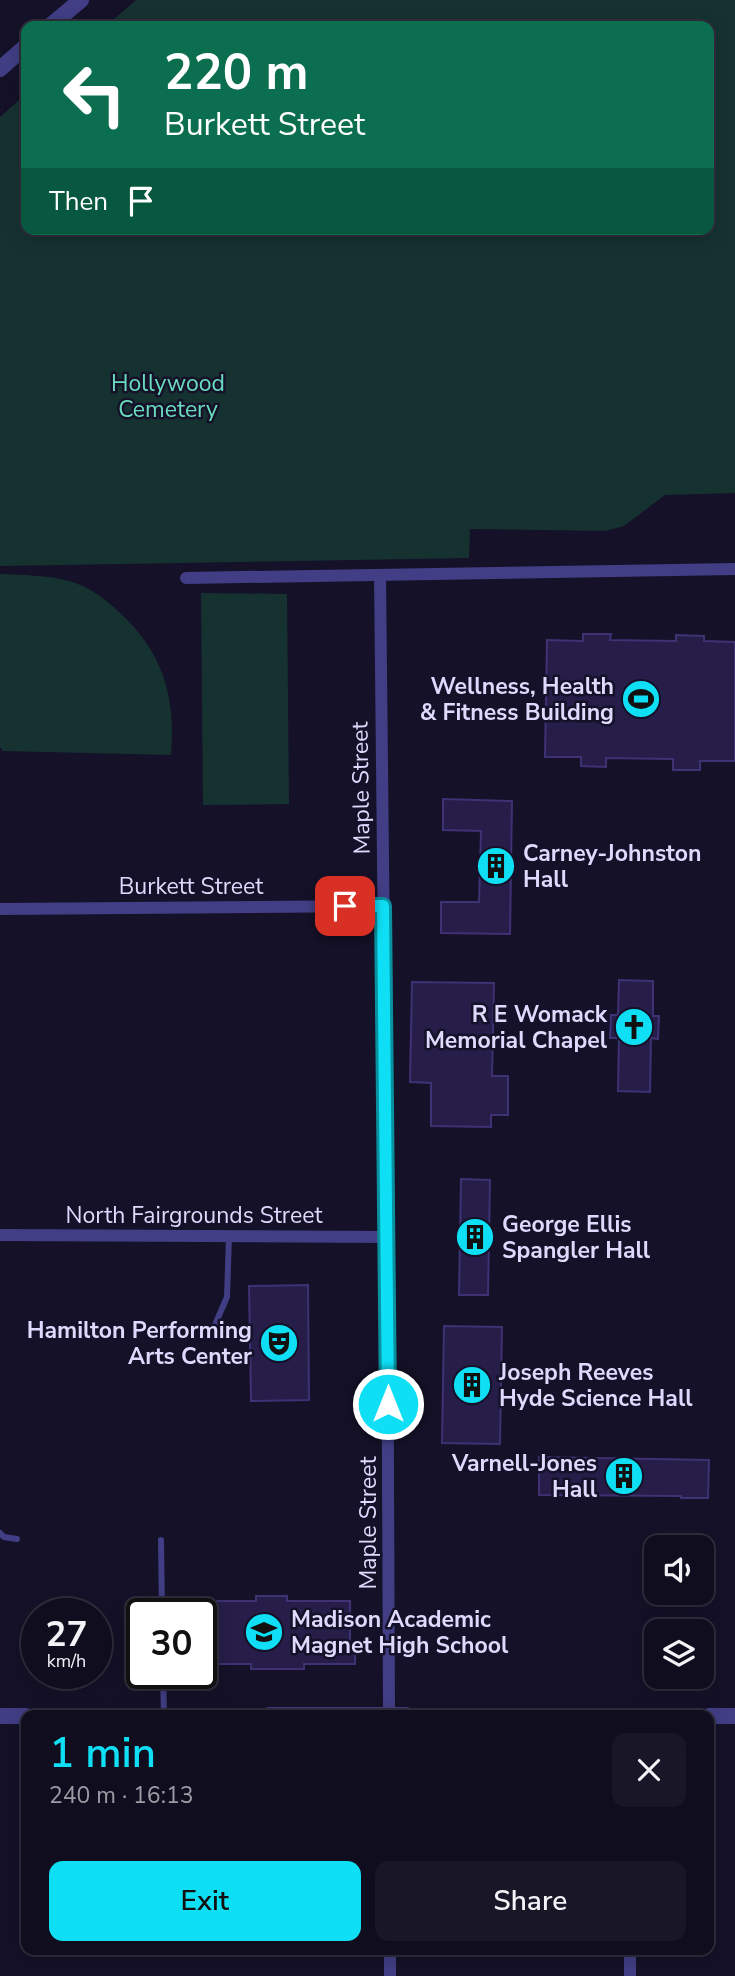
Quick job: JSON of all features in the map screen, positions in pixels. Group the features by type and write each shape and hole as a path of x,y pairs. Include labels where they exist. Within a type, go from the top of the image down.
{"street":[{"path":"56,21 81,0"},
{"path":"0,69 21,51"},
{"path":"186,578 735,569"},
{"name":"Maple Street","path":"380,575 389,1710"},
{"name":"Burkett Street","path":"0,909 383,906"},
{"name":"North Fairgrounds Street","path":"0,1235 387,1237"},
{"path":"0,1716 21,1716"},
{"path":"714,1716 735,1716"},
{"path":"390,1955 390,1976"},
{"path":"629,1955 630,1976"}],"lane":[{"path":"211,1334 227,1297 229,1237"},
{"path":"0,1533 4,1537 17,1539"},
{"path":"161,1540 162,1598"},
{"path":"163,1689 164,1710"}],"green space":[{"name":"Hollywood Cemetery","path":"136,0 735,0 735,493 665,495 624,526 605,531 470,529 469,558 0,566 0,117 21,98 21,235 714,235 714,21 112,21"},
{"path":"0,574 44,576 76,583 101,597 118,611 146,642 163,676 171,713 171,755 3,751 0,747"},
{"path":"201,593 287,594 289,804 203,805"}],"building":[{"name":"Wellness, Health & Fitness Building","path":"583,634 611,634 610,640 676,641 676,635 704,636 704,641 735,642 735,761 700,761 700,770 673,770 673,759 606,758 606,767 581,766 581,757 545,757 547,640 583,641"},
{"name":"Carney-Johnston Hall","path":"443,799 512,801 510,934 441,933 441,902 479,902 481,831 443,830"},
{"name":"R E Womack Memorial Chapel","path":"619,980 653,981 653,1016 659,1016 658,1039 651,1038 650,1092 618,1091 619,1038 610,1038 611,1015 618,1015"},
{"path":"412,982 494,983 492,1076 508,1076 508,1115 491,1115 491,1127 431,1126 431,1083 410,1082"},
{"name":"George Ellis Spangler Hall","path":"461,1179 490,1180 488,1295 459,1295"},
{"name":"Hamilton Performing Arts Center","path":"308,1285 309,1400 251,1401 249,1286"},
{"name":"Joseph Reeves Hyde Science Hall","path":"444,1326 502,1327 500,1444 442,1443"},
{"name":"Varnell-Jones Hall","path":"539,1457 709,1460 708,1498 539,1495"},
{"path":"256,1596 287,1596 287,1601 350,1601 350,1642 355,1642 355,1664 304,1664 304,1669 251,1669 251,1664 217,1664 217,1601 256,1601"}],"place":[{"name":"Wellness, Health & Fitness Building","path":"641,699"},
{"name":"Carney-Johnston Hall","path":"496,866"},
{"name":"R E Womack Memorial Chapel","path":"634,1027"},
{"name":"George Ellis Spangler Hall","path":"475,1237"},
{"name":"Hamilton Performing Arts Center","path":"279,1343"},
{"name":"Joseph Reeves Hyde Science Hall","path":"472,1385"},
{"name":"Varnell-Jones Hall","path":"624,1476"},
{"name":"Madison Academic Magnet High School","path":"264,1632"}],"route":[{"path":"345,906 383,906 388,1404"}]}
